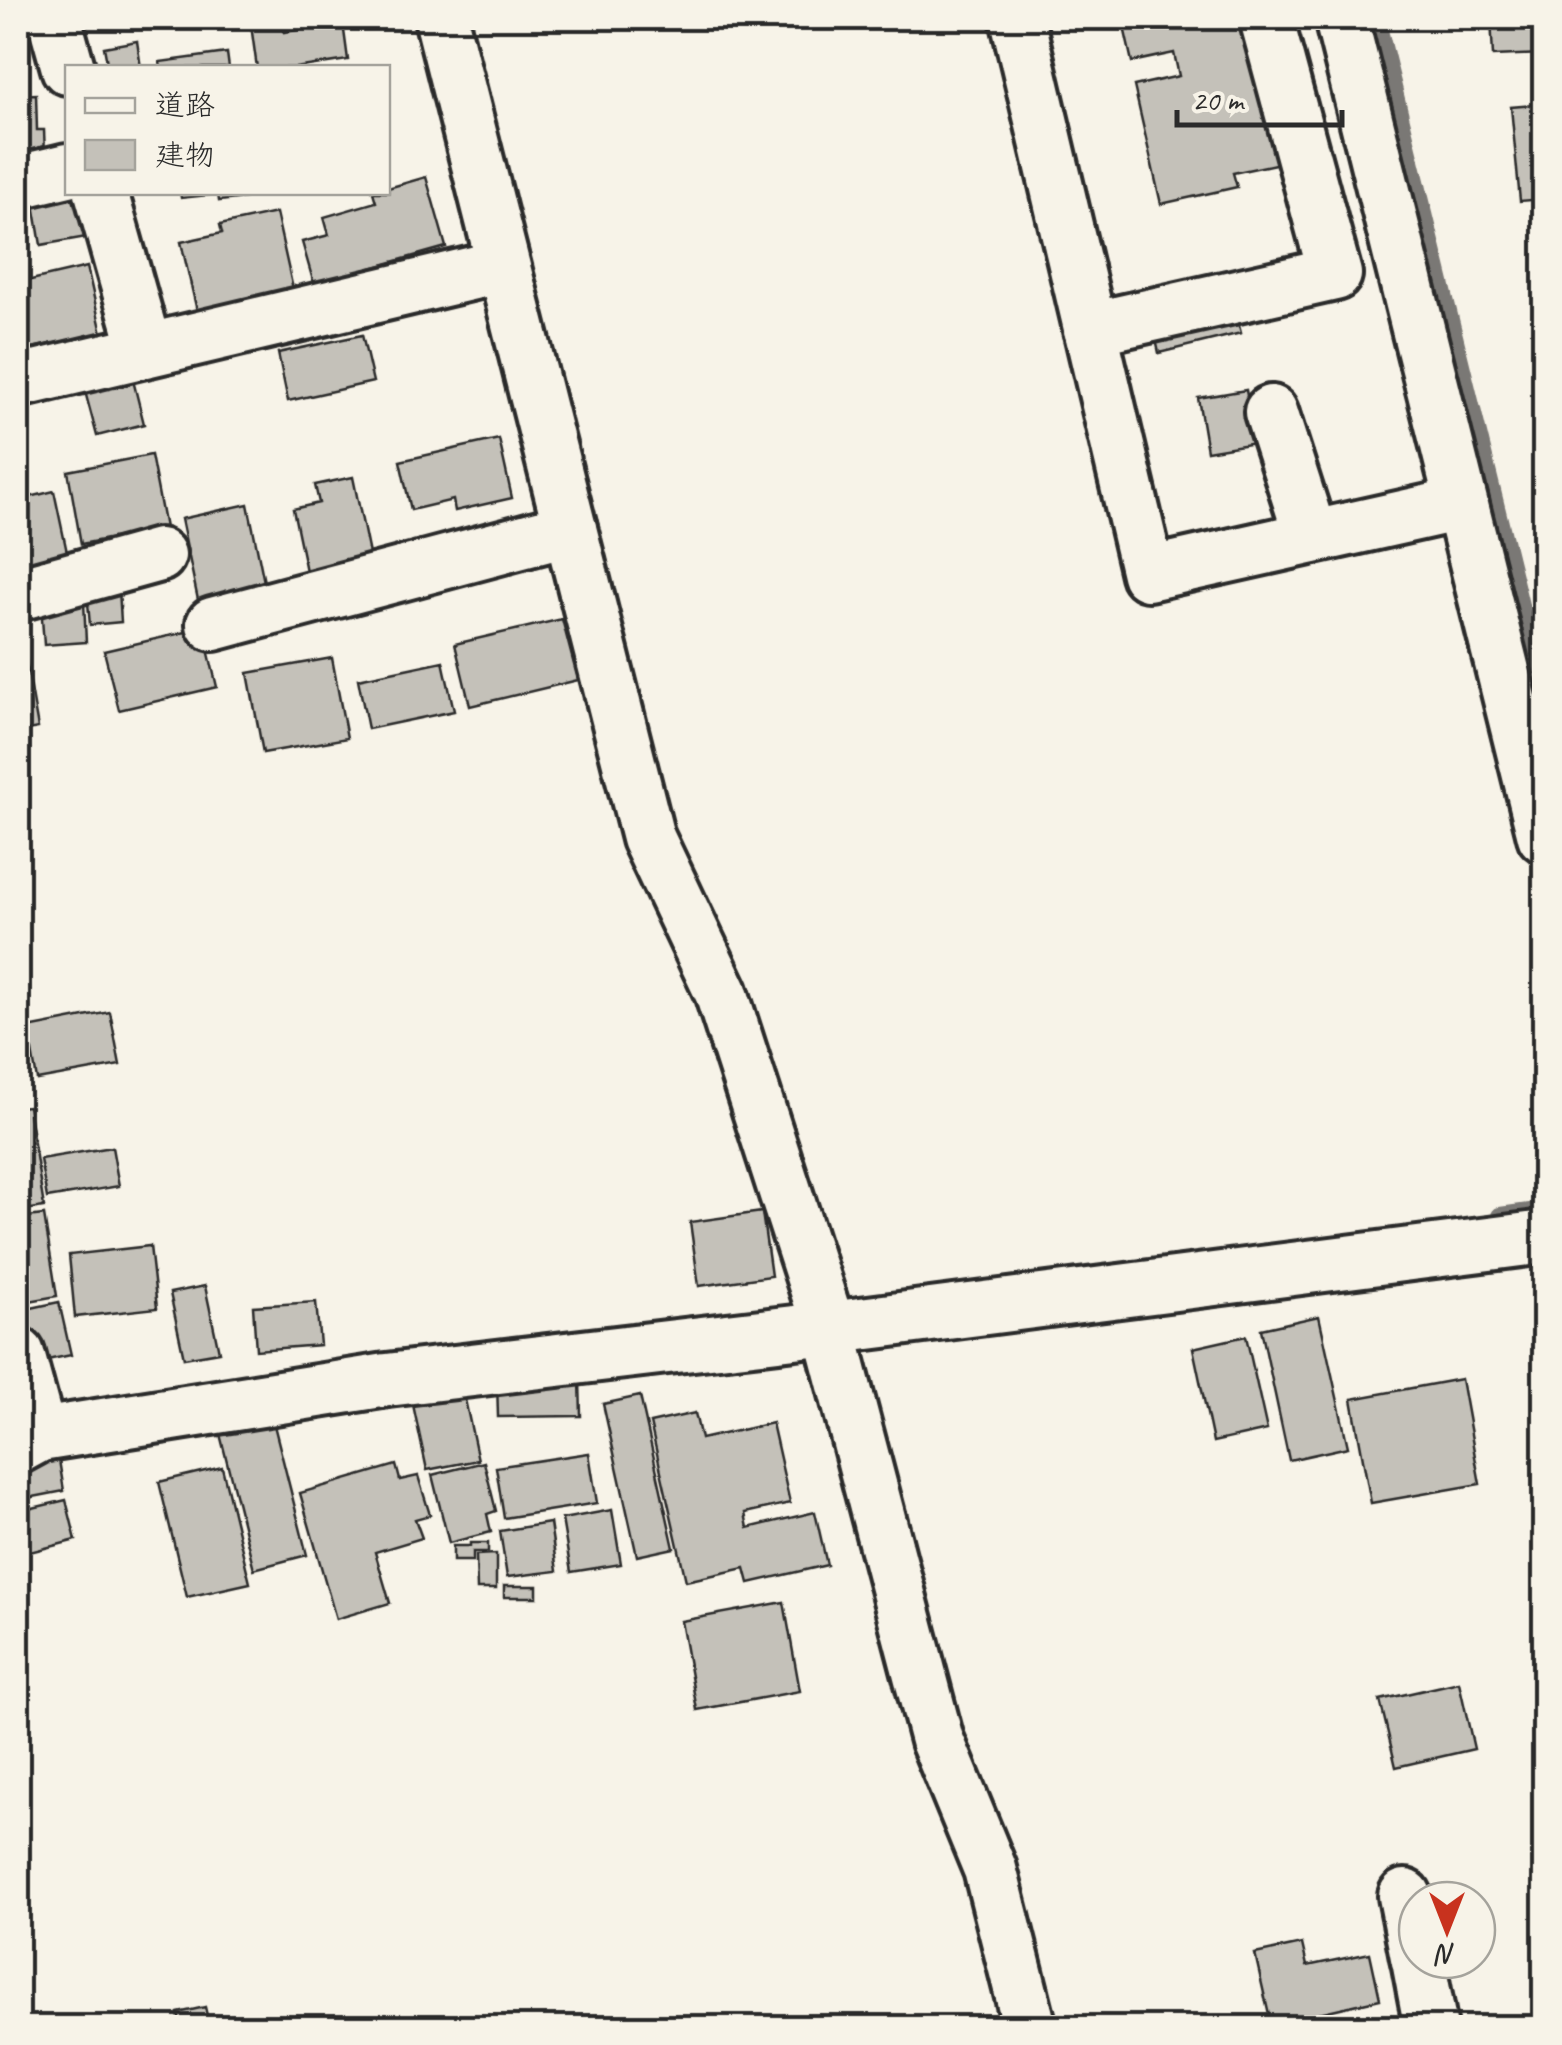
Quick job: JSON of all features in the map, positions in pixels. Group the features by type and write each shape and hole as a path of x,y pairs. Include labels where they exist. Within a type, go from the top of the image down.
{"street":[{"path":"54,18 67,65"},
{"path":"440,18 648,838 722,992 829,1328 936,1740 990,1870 1030,2028"},
{"path":"1017,18 1148,574 1461,504"},
{"path":"1090,329 1335,274 1266,18"},
{"path":"1340,18 1544,836"},
{"path":"18,182 65,171"},
{"path":"102,195 145,348"},
{"path":"18,381 502,266"},
{"path":"1271,412 1311,537"},
{"path":"213,624 570,529"},
{"path":"18,594 159,556"},
{"path":"18,1354 31,1429 387,1380 1544,1237"},
{"path":"1421,1980 1431,2028"}],"building":[{"path":"147,18 199,18 148,26"},
{"path":"250,18 281,18 284,32 343,23 348,60 315,65 257,65"},
{"path":"1122,18 1248,18 1280,163 1233,173 1237,187 1161,204 1134,86 1179,76 1174,53 1132,62"},
{"path":"1491,18 1544,18 1544,54 1493,56"},
{"path":"137,41 141,65 107,65 104,47"},
{"path":"227,53 229,65 160,65 160,62"},
{"path":"36,94 37,130 44,130 45,155 18,157 18,95"},
{"path":"1544,104 1544,199 1520,201 1511,107"},
{"path":"426,177 446,247 314,284 302,242 329,235 324,217 376,202 374,195 390,195 390,187"},
{"path":"85,195 92,236 41,245 34,204"},
{"path":"218,195 268,195 219,201"},
{"path":"276,213 293,289 197,311 181,242 222,233 220,225"},
{"path":"87,267 102,333 18,351 18,283"},
{"path":"1234,306 1241,333 1159,353 1153,326"},
{"path":"362,335 373,382 288,401 278,353"},
{"path":"131,372 144,424 97,436 83,384"},
{"path":"1246,390 1255,443 1207,451 1198,398"},
{"path":"499,439 512,498 455,511 453,500 411,510 400,461"},
{"path":"151,455 165,528 81,544 68,471"},
{"path":"353,477 370,559 306,571 293,509 319,503 315,485"},
{"path":"54,491 68,557 18,568 18,500"},
{"path":"248,504 265,587 198,600 181,519"},
{"path":"119,589 121,622 90,625 87,592"},
{"path":"84,602 86,642 44,645 41,605"},
{"path":"562,619 578,680 470,706 455,644"},
{"path":"203,628 217,687 119,710 104,651"},
{"path":"25,654 38,728 18,732 18,656"},
{"path":"332,658 347,738 263,753 248,673"},
{"path":"443,661 454,711 368,729 358,679"},
{"path":"110,1012 120,1065 37,1080 28,1028"},
{"path":"28,1106 44,1207 18,1211 18,1107"},
{"path":"112,1147 119,1186 47,1198 40,1159"},
{"path":"762,1212 771,1276 699,1286 690,1222"},
{"path":"44,1215 57,1296 18,1303 18,1218"},
{"path":"150,1246 157,1308 75,1317 69,1255"},
{"path":"205,1286 219,1352 184,1358 170,1293"},
{"path":"59,1302 71,1355 33,1363 22,1310"},
{"path":"316,1302 320,1345 256,1350 253,1306"},
{"path":"1319,1316 1348,1447 1289,1460 1261,1329"},
{"path":"1246,1336 1267,1430 1213,1442 1193,1348"},
{"path":"1461,1379 1480,1484 1371,1503 1352,1399"},
{"path":"497,1380 580,1380 581,1416 498,1417"},
{"path":"463,1390 478,1460 427,1470 412,1400"},
{"path":"640,1396 674,1548 637,1556 603,1404"},
{"path":"695,1413 701,1439 772,1423 790,1503 745,1513 748,1528 815,1512 827,1565 749,1583 745,1568 686,1581 650,1423"},
{"path":"273,1421 307,1555 254,1569 220,1434"},
{"path":"589,1453 597,1503 504,1518 496,1467"},
{"path":"59,1460 64,1491 28,1498 23,1466"},
{"path":"484,1462 496,1511 487,1514 491,1532 449,1543 432,1475"},
{"path":"396,1465 400,1480 418,1476 430,1515 415,1519 422,1538 375,1552 390,1603 336,1619 300,1493"},
{"path":"222,1467 250,1583 187,1597 159,1482"},
{"path":"66,1500 76,1540 30,1552 20,1511"},
{"path":"612,1510 621,1564 571,1572 562,1519"},
{"path":"550,1523 557,1571 507,1577 500,1531"},
{"path":"488,1543 488,1552 473,1552 473,1561 453,1561 453,1546"},
{"path":"496,1554 496,1589 477,1589 476,1555"},
{"path":"504,1586 537,1586 537,1597 504,1597"},
{"path":"784,1602 800,1691 697,1710 681,1621"},
{"path":"1459,1682 1474,1749 1396,1767 1380,1700"},
{"path":"1302,1944 1307,1966 1370,1953 1380,1999 1271,2024 1255,1954"},
{"path":"205,2007 210,2028 181,2028 178,2013"}],"waterway":[{"path":"1376,18 1544,703"},
{"path":"1500,1216 1544,1210"}]}
